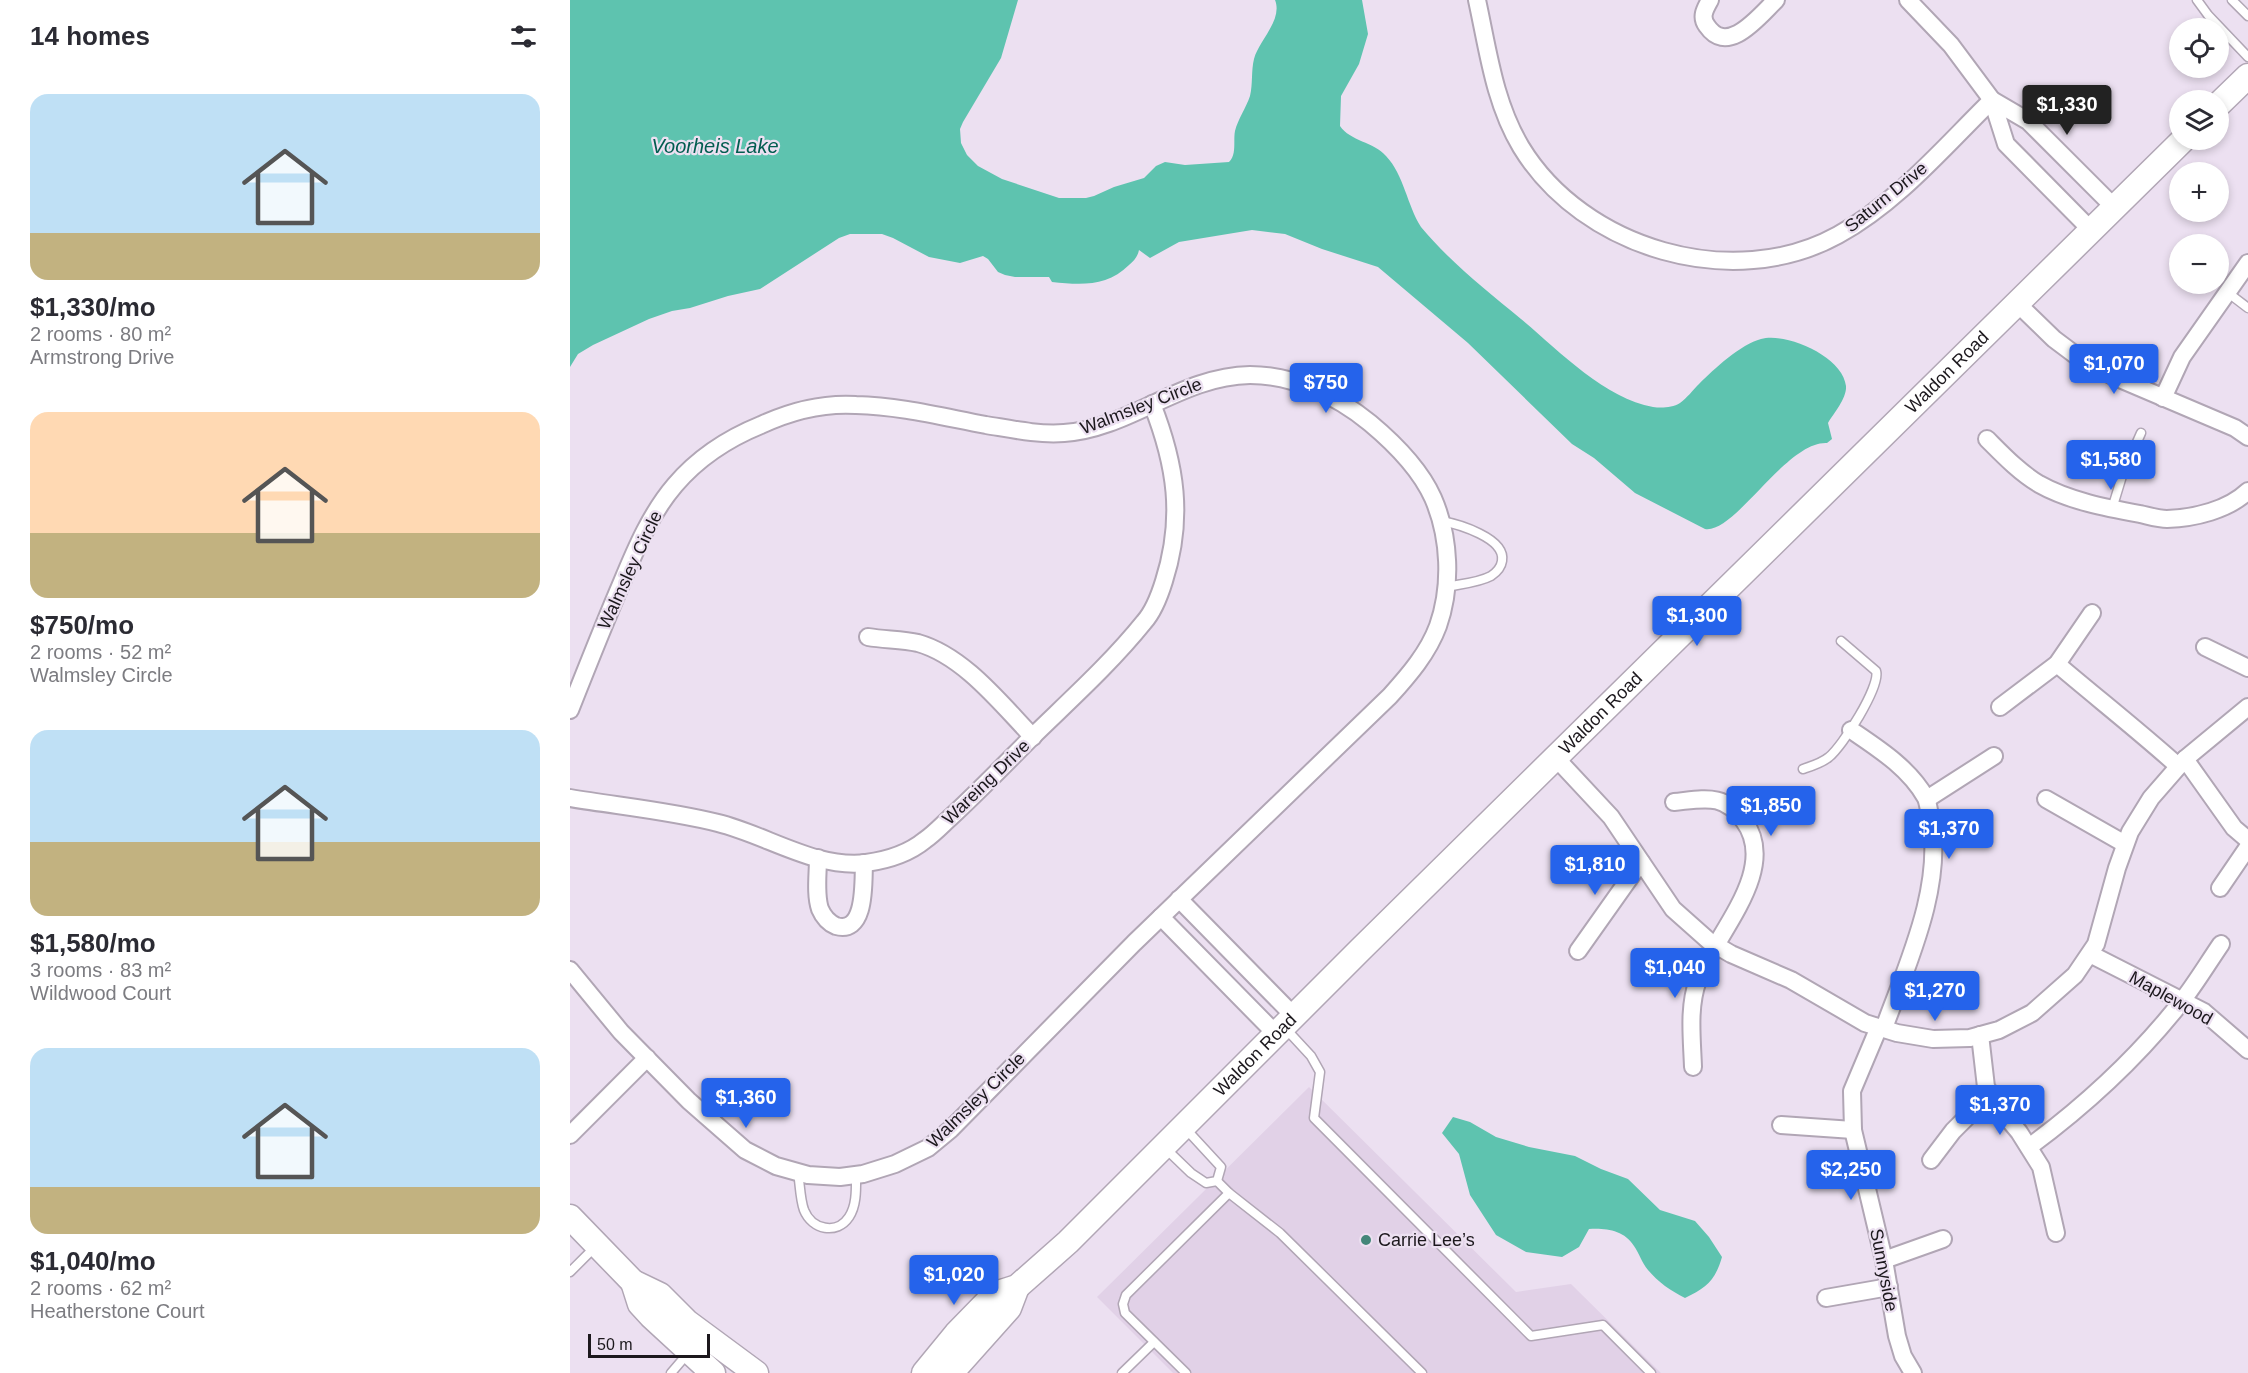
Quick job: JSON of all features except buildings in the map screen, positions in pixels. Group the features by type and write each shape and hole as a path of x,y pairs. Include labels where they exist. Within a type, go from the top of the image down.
{"street":[{"name":"Saturn Drive","path":"1477,0 1486,55 1497,92 1521,148 1543,176 1567,201 1614,233 1659,250 1687,257 1728,260 1763,259 1800,250 1836,236 1862,220 1901,189 1992,100"},
{"path":"1710,0 1703,13 1705,24 1714,34 1732,37 1746,30 1776,0"},
{"path":"1908,0 1951,45 1992,100 2006,144 2091,230"},
{"path":"2229,94 2248,76"},
{"path":"1992,100 2028,122 2114,207"},
{"name":"Waldon Road","path":"924,1373 956,1334 995,1294 1017,1287 1068,1242 1555,757 2173,150"},
{"path":"2229,289 2248,262"},
{"path":"2163,398 2182,357 2226,294"},
{"path":"2017,303 2054,339 2082,360 2115,377 2235,428 2248,437"},
{"name":"Walmsley Circle","path":"570,710 638,544 661,502 692,467 740,433 781,416 806,409 830,405 901,409 1022,431 1065,433 1096,427 1198,383 1218,378 1250,375 1273,377 1300,383 1334,399 1356,412 1386,436 1417,472 1433,498 1440,521 1448,565 1445,602 1437,629 1415,669 1390,696 1179,899 951,1129 928,1148 895,1164 840,1178 798,1172 776,1166 745,1150 696,1107 592,999 570,970"},
{"name":"Wareing Drive","path":"570,798 718,823 818,858 864,863 894,858 925,841 977,793 1111,659 1146,620 1163,583 1174,544 1177,516 1174,474 1163,432 1152,404"},
{"path":"1987,439 2020,470 2040,484 2076,500 2112,509 2167,519 2219,510 2248,490"},
{"path":"2000,708 2057,664 2092,613"},
{"path":"868,637 921,644 948,657 979,681 1033,737"},
{"path":"2205,647 2248,668"},
{"path":"2057,664 2111,710 2182,763 2234,828 2248,840"},
{"path":"1555,757 1605,810 1673,909 1715,945 1791,980 1865,1023 1933,1039 1970,1038 1999,1030 2032,1013 2074,975 2096,944 2117,868 2130,832 2151,798 2182,763 2248,707"},
{"path":"1851,730 1892,758 1927,800 1994,756"},
{"path":"1674,802 1710,799 1723,802 1734,808 1747,824 1755,844 1756,861 1746,891 1698,979 1692,1002 1693,1067"},
{"path":"2046,799 2126,844"},
{"name":"Sunnyside","path":"1913,1373 1903,1356 1897,1336 1884,1260 1853,1130 1852,1091 1914,947 1929,888 1934,833 1927,800"},
{"path":"2220,888 2248,847"},
{"path":"818,858 817,892 820,907 824,916 837,926 851,923 859,914 863,903 864,863"},
{"path":"1578,951 1641,862"},
{"path":"1179,899 1284,1026"},
{"path":"1161,917 1284,1026"},
{"path":"2029,1147 2068,1118 2117,1074 2182,1001 2222,944"},
{"name":"Maplewood","path":"2090,954 2204,1012 2248,1050"},
{"path":"1980,1035 1986,1087 2041,1167 2056,1233"},
{"path":"570,1135 647,1058"},
{"path":"1931,1160 1953,1131 1990,1094"},
{"path":"1781,1125 1853,1130"},
{"path":"570,1217 633,1282 660,1295 687,1322 756,1373"},
{"path":"1884,1260 1942,1239"},
{"path":"633,1282 640,1304 713,1373"},
{"name":"Waldon Road","path":"951,1373 1010,1308 1017,1287"},
{"path":"1826,1298 1889,1287"}],"lane":[{"path":"2197,0 2208,15 2248,57"},
{"path":"2232,0 2248,16"},
{"path":"2229,294 2248,308"},
{"path":"2112,509 2122,476 2140,433"},
{"path":"1440,521 1455,524 1489,539 1496,543 1502,556 1500,568 1493,574 1446,587"},
{"path":"1803,769 1827,759 1851,730 1878,676 1876,671 1841,641"},
{"path":"1284,1026 1311,1056 1320,1072 1314,1118 1531,1336 1603,1325 1651,1373"},
{"path":"1184,1127 1221,1167 1217,1181"},
{"path":"1164,1147 1191,1173 1206,1183 1217,1181"},
{"path":"798,1172 804,1211 812,1221 824,1228 838,1227 850,1216 855,1202 856,1175"},
{"path":"1217,1181 1280,1233 1422,1373"},
{"path":"1186,1373 1125,1314 1123,1304 1126,1295 1229,1193"},
{"path":"570,1272 597,1245"},
{"path":"1122,1373 1154,1342"},
{"path":"671,1373 690,1352"}],"shaded area":[{"path":"1309,1087 1516,1292 1571,1284 1661,1373 1173,1373 1097,1297"}],"water":[{"name":"Voorheis Lake","path":"570,0 1018,0 1001,58 960,129 961,143 967,155 978,166 1002,179 1059,198 1086,198 1144,178 1156,166 1165,162 1185,165 1229,162 1234,151 1236,127 1250,96 1254,59 1276,15 1275,0 1362,0 1368,34 1359,64 1341,96 1340,126 1350,135 1386,156 1397,172 1421,227 1456,264 1582,371 1617,394 1653,407 1670,407 1680,403 1720,364 1745,346 1761,339 1785,339 1812,349 1835,365 1843,375 1846,386 1842,400 1828,423 1832,439 1827,443 1811,446 1795,456 1731,517 1717,527 1705,529 1635,493 1594,458 1572,444 1468,343 1378,267 1285,234 1252,230 1179,242 1150,258 1139,250 1134,260 1121,272 1103,281 1083,284 1052,282 1049,277 1005,275 998,272 983,256 960,263 929,257 882,234 850,234 839,238 760,289 649,319 578,354 570,367"},
{"path":"1453,1117 1470,1122 1496,1137 1529,1147 1575,1156 1628,1179 1660,1210 1695,1221 1709,1237 1722,1257 1713,1278 1699,1291 1685,1298 1665,1286 1652,1274 1625,1236 1608,1230 1589,1229 1579,1247 1562,1257 1526,1252 1496,1235 1470,1195 1459,1154 1442,1133"}],"place":[{"name":"Carrie Lee’s","path":"1366,1240"}]}
